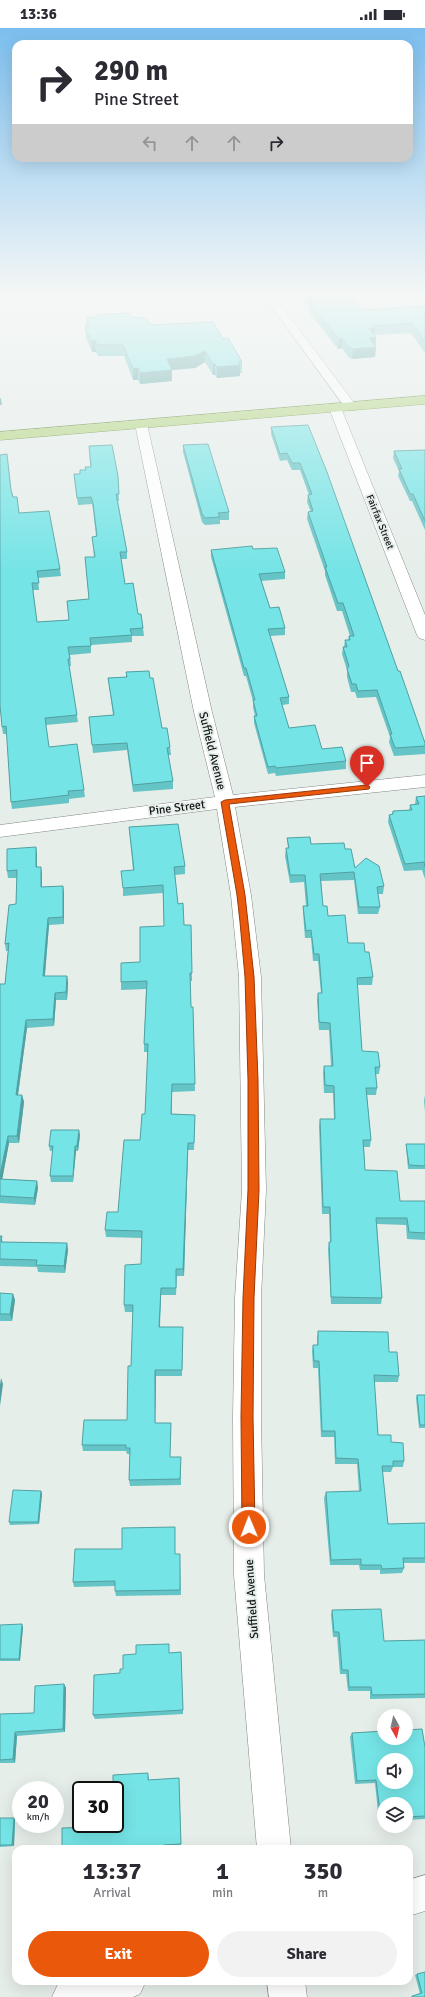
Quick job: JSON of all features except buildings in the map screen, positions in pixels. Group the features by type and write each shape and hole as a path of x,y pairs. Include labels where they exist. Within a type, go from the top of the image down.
{"main road":[{"path":"0,436 425,400"}],"street":[{"path":"337,388 351,407"},
{"name":"Fairfax Street","path":"335,408 425,635"},
{"name":"Suffield Avenue","path":"141,424 203,712 225,802 241,895 250,977 254,1190 248,1298 247,1417 249,1575 274,1845"},
{"name":"Pine Street","path":"0,831 225,802 425,781"},
{"path":"413,1897 425,1893"},
{"path":"71,1997 113,1985"},
{"path":"286,1985 288,1997"}],"route":[{"path":"249,1527 247,1417 248,1298 254,1190 250,977 241,895 225,802 367,787"}]}
